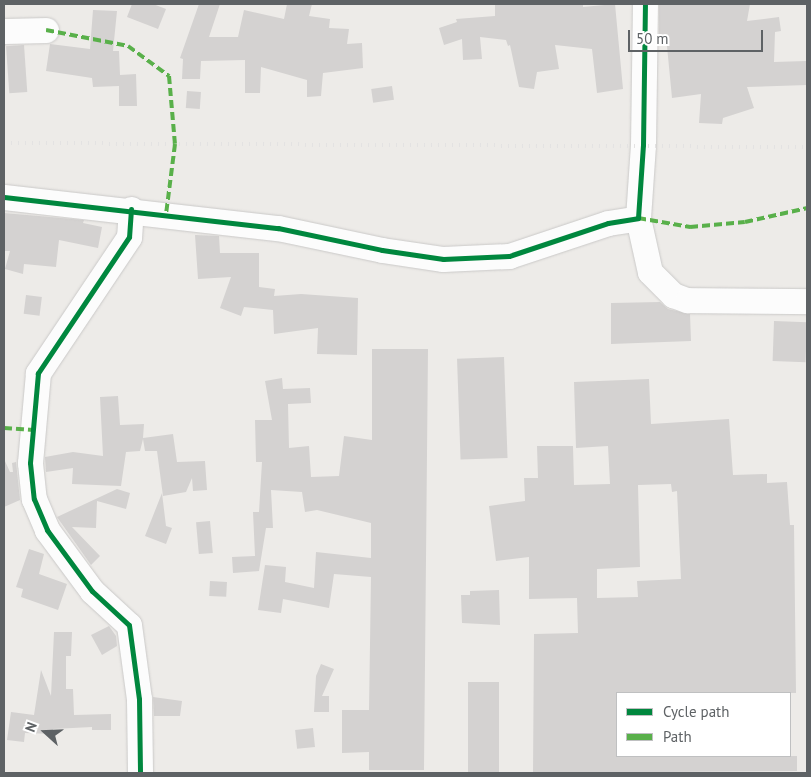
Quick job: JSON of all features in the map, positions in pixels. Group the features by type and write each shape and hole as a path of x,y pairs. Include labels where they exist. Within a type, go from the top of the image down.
{"street":[{"path":"646,4 638,218 650,272 673,295 687,300 807,301"},
{"path":"4,31 46,30"},
{"path":"4,197 278,228 374,249 443,259 509,256 608,223 638,218"},
{"path":"131,210 129,237 38,373 33,399 34,430 30,463 34,499 47,530 92,591 129,624 139,699 140,773"}],"building":[{"path":"132,4 153,4 166,9 158,29 127,17"},
{"path":"199,4 220,4 209,37 238,37 244,10 284,19 287,4 312,4 309,16 330,19 329,28 349,29 347,44 362,43 363,68 323,73 321,96 307,97 307,80 261,67 260,93 245,93 245,60 201,61 200,79 182,79 183,59 180,58"},
{"path":"495,4 583,4 583,7 615,4 623,89 597,93 592,49 555,45 559,69 537,72 534,89 519,87 510,45 508,46 506,40 480,37 482,59 463,60 462,39 444,45 439,28 457,22 456,19 495,16"},
{"path":"659,4 750,4 747,21 779,17 781,31 775,32 774,62 806,61 807,85 747,87 754,108 723,118 722,124 699,123 701,94 672,98 666,36 659,36"},
{"path":"93,10 117,11 113,51 119,51 120,75 136,74 137,106 119,106 119,86 93,87 92,78 46,71 50,44 90,49"},
{"path":"24,45 27,92 9,93 6,46"},
{"path":"392,86 394,100 373,103 371,89"},
{"path":"187,91 201,92 200,109 186,108"},
{"path":"4,213 84,220 83,223 102,227 98,248 59,240 56,267 24,264 23,274 5,269 10,251 4,251"},
{"path":"195,235 219,236 220,253 259,253 259,287 275,289 274,296 301,294 358,298 357,355 317,354 318,328 274,334 273,310 244,307 241,316 220,308 231,277 198,279"},
{"path":"26,295 42,297 40,316 24,314"},
{"path":"660,302 668,309 690,314 691,341 611,344 611,303"},
{"path":"774,321 807,322 806,362 773,361"},
{"path":"372,349 428,349 424,770 369,770 369,752 342,753 342,710 369,710 371,577 334,574 329,608 283,599 281,613 258,610 265,565 286,567 285,582 314,588 316,552 371,558 371,523 317,510 305,512 302,492 271,490 273,528 266,528 259,571 233,573 232,557 255,556 253,512 259,512 262,462 256,462 255,420 272,420 265,381 282,378 283,389 310,388 311,403 288,404 289,448 309,446 311,477 339,476 344,436 372,440"},
{"path":"504,357 508,458 461,460 457,359"},
{"path":"649,379 651,424 729,419 733,475 767,474 767,483 787,482 790,525 794,525 796,693 616,692 616,757 797,756 797,771 533,773 534,634 578,633 577,598 529,599 529,557 496,561 489,506 525,501 524,478 538,478 537,446 573,446 574,485 610,484 608,446 576,448 574,382","holes":["671,484 672,492 677,491 681,579 637,581 638,597 597,598 597,569 640,567 638,485"]},
{"path":"118,396 120,425 144,424 143,438 173,434 177,462 205,461 207,490 193,491 192,478 186,492 163,496 157,451 145,451 143,439 140,451 126,452 121,486 72,484 73,468 46,472 45,457 73,452 103,456 100,397"},
{"path":"4,459 10,472 13,472 12,463 16,462 20,500 4,507"},
{"path":"117,489 130,493 126,509 97,501 96,528 72,527 100,556 91,565 57,517"},
{"path":"162,493 166,526 172,528 166,544 145,536"},
{"path":"210,521 213,553 199,554 196,522"},
{"path":"29,549 44,554 39,574 67,584 58,610 21,597 23,589 16,587"},
{"path":"210,581 227,582 226,597 209,596"},
{"path":"499,590 500,625 462,623 461,595 470,595 470,591"},
{"path":"109,626 116,636 117,646 102,655 91,635"},
{"path":"54,632 72,632 71,656 66,656 66,689 73,689 74,715 111,714 111,730 92,730 92,727 53,729 53,734 25,733 24,742 7,740 11,712 34,715 41,670 51,696"},
{"path":"321,664 334,669 322,696 329,696 329,712 314,712 316,676"},
{"path":"468,682 499,682 499,773 468,773"},
{"path":"153,697 182,701 180,716 154,716"},
{"path":"313,728 315,747 297,749 295,730"}],"railway":[{"path":"4,143 807,147"}],"marked path":[{"path":"46,30 128,46 169,76 175,144 166,214"},
{"path":"638,218 690,227 745,222 807,208"},
{"path":"4,428 34,430"}],"cycle path":[{"path":"4,197 278,228 382,250 443,259 509,256 608,223 638,218 643,145 645,4"},
{"path":"131,209 129,237 38,373 30,463 34,499 47,530 92,591 129,625 139,699 140,773"}]}
